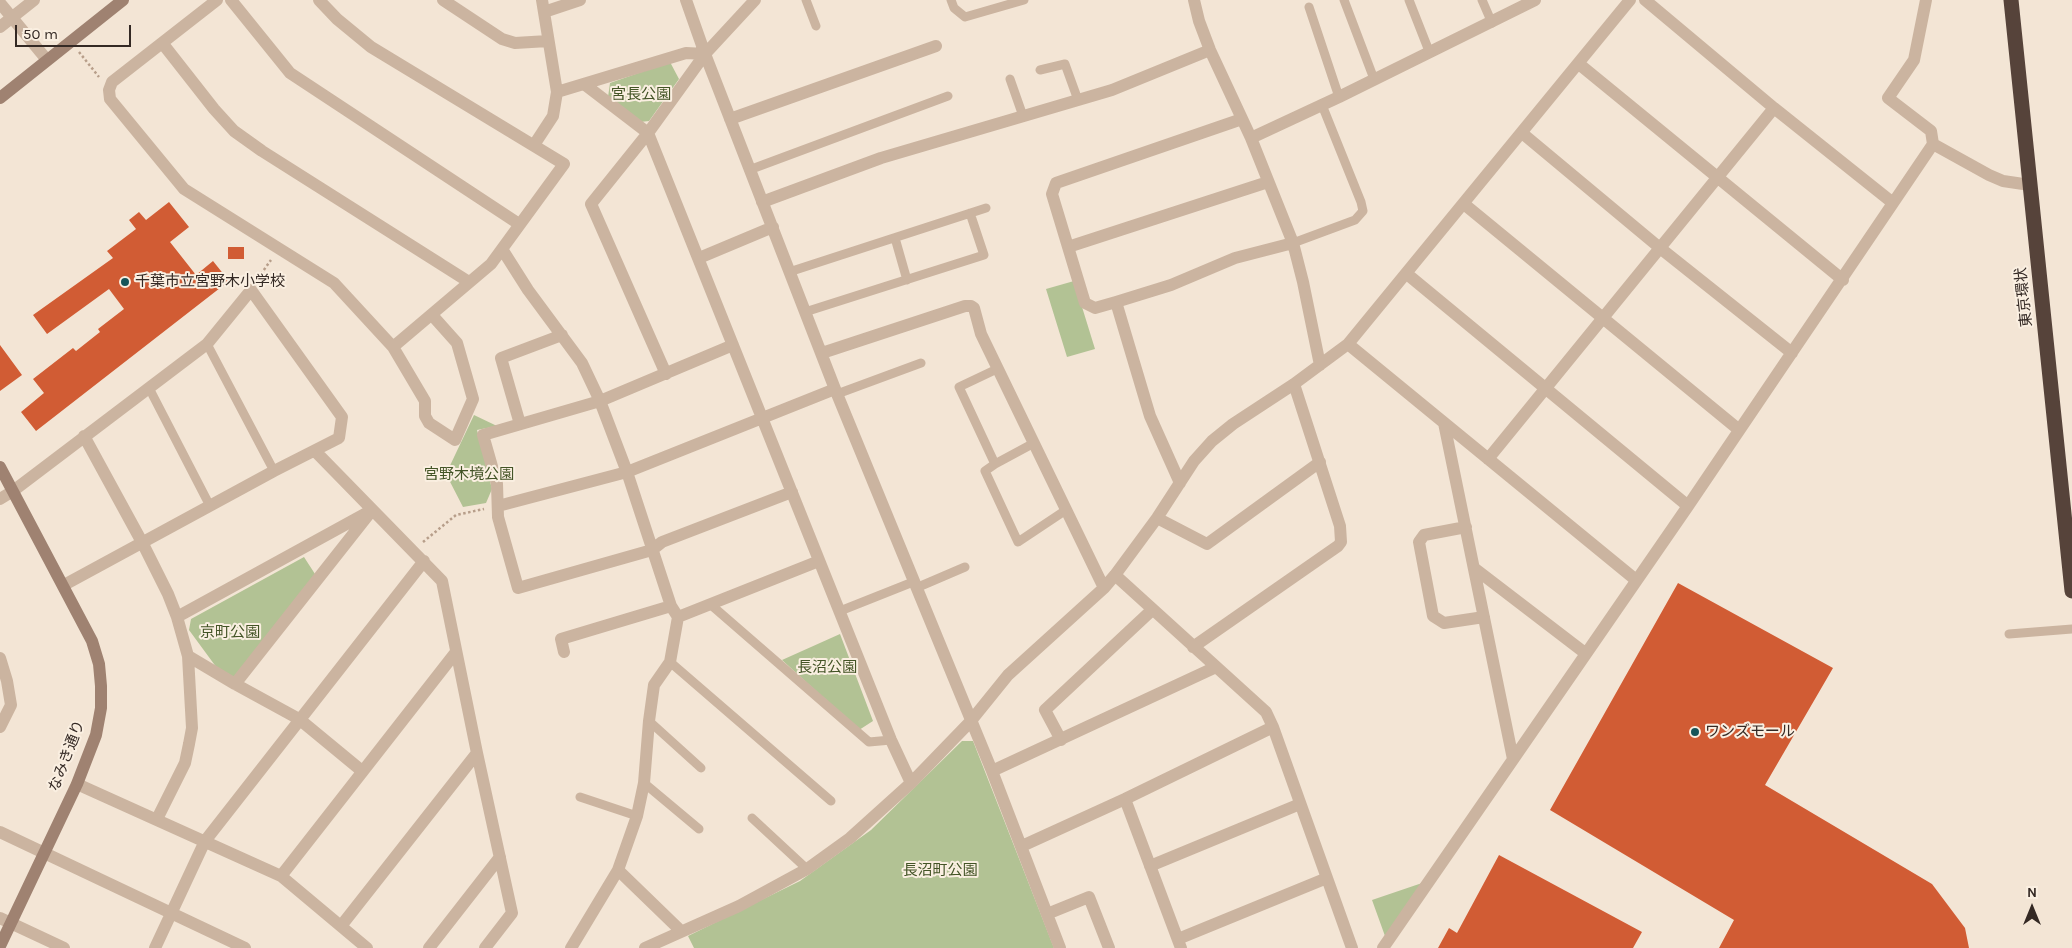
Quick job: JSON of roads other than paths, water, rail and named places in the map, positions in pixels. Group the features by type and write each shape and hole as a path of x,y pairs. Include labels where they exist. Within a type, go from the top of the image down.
{"highway":[{"name":"東京環状","path":"2011,0 2072,591"}],"street":[{"path":"0,27 34,0"},
{"path":"0,98 123,0"},
{"path":"217,0 112,82 109,90 110,99 184,189 334,283 393,347 425,402 425,416 429,423 455,440 473,399 457,343 432,315"},
{"path":"231,0 290,73 519,224"},
{"path":"319,0 336,19 371,47 564,164 491,264 393,347"},
{"path":"443,0 502,39 515,43 548,41"},
{"path":"534,145 553,116 556,92 543,6 580,0"},
{"path":"686,0 789,272 914,585 992,771 1060,948"},
{"path":"666,374 590,204 648,134 705,54 755,0"},
{"path":"1194,0 1199,21 1210,50 1251,138 1293,243 1320,366"},
{"path":"1251,138 1339,97 1428,51 1492,23 1535,0"},
{"path":"646,948 739,906 807,869 850,838 912,782 970,722 1008,675 1104,588 1157,518 1194,461 1212,441 1233,424 1320,366 1348,344 1630,0"},
{"path":"1645,0 1774,108 1892,203"},
{"path":"1383,948 1688,506 1738,429 1843,280 1892,203 1933,144 1931,131 1888,98 1914,60 1926,0"},
{"path":"0,3 47,60"},
{"path":"163,44 214,109 234,131 262,151 469,282"},
{"path":"730,119 936,46"},
{"path":"762,202 881,158 1112,90 1210,50"},
{"path":"556,92 686,53 705,54"},
{"path":"1579,64 1843,280"},
{"path":"584,84 648,134 891,740 912,782"},
{"path":"1488,459 1774,108"},
{"path":"1242,120 1056,183 1052,194 1085,303 1095,308 1116,302 1170,285 1235,258 1293,243"},
{"path":"1522,133 1660,248 1792,353"},
{"path":"1933,144 2003,181 2030,185"},
{"path":"1068,247 1268,182"},
{"path":"1464,204 1738,429"},
{"path":"699,258 773,227"},
{"path":"502,250 528,290 582,363 600,401 627,472 652,550 675,612 670,662 654,685 644,783 637,816 618,870 572,948"},
{"path":"1407,274 1688,506"},
{"path":"0,499 208,344 250,290 342,417 339,438 274,471 143,544 64,585"},
{"path":"1116,302 1150,416 1180,483"},
{"path":"822,353 964,306 974,308 981,334 1104,588"},
{"path":"520,424 501,358 562,335"},
{"path":"1348,344 1636,580"},
{"path":"733,345 600,401 483,435 497,484 498,517 518,588 652,550 662,542 792,492"},
{"path":"1193,647 1338,546 1342,535 1340,526 1294,384"},
{"path":"498,506 627,472 762,418 836,391"},
{"path":"1444,423 1513,759"},
{"path":"84,436 143,544 177,617 188,656 192,728 190,744 185,763 157,818"},
{"path":"315,451 442,581 512,913 485,948"},
{"path":"1157,518 1207,544 1320,462"},
{"name":"なみき通り","path":"0,467 92,641 99,664 101,686 96,735 77,784 43,854 5,921 0,946"},
{"path":"177,617 372,510"},
{"path":"234,684 372,510"},
{"path":"1466,527 1424,535 1419,542 1433,616 1444,623 1484,617"},
{"path":"155,948 205,841 424,561"},
{"path":"564,652 561,639 710,604 819,561"},
{"path":"1474,568 1585,653"},
{"path":"1115,575 1266,712 1352,948"},
{"path":"1061,740 1046,710 1152,610"},
{"path":"281,876 456,652"},
{"path":"188,656 234,684 299,719 362,771"},
{"path":"0,658 7,681 11,705 0,727"},
{"path":"992,771 1216,667"},
{"path":"1022,846 1125,799 1273,727"},
{"path":"341,926 477,753"},
{"path":"77,784 157,818 281,876 367,948"},
{"path":"1125,799 1180,944 1327,878"},
{"path":"1150,866 1300,804"},
{"path":"0,832 245,948"},
{"path":"429,948 500,857"},
{"path":"618,870 681,931"},
{"path":"1047,914 1089,897 1109,948"},
{"path":"5,921 64,948"}],"lane":[{"path":"806,0 816,26"},
{"path":"951,0 954,8 965,17 1024,0"},
{"path":"1344,0 1374,79"},
{"path":"1409,0 1428,51"},
{"path":"1482,0 1492,23"},
{"path":"1309,7 1339,97"},
{"path":"1040,70 1065,64 1078,100"},
{"path":"1010,79 1023,116"},
{"path":"749,170 948,96"},
{"path":"1293,243 1355,220 1363,211 1322,105"},
{"path":"789,272 986,208"},
{"path":"805,312 984,255 970,213"},
{"path":"895,238 907,280"},
{"path":"208,344 274,471"},
{"path":"836,391 921,363"},
{"path":"995,464 960,388 998,369"},
{"path":"149,388 210,506"},
{"path":"1034,443 985,471 1018,542 1066,510"},
{"path":"840,611 965,567"},
{"path":"710,604 869,742 891,740"},
{"path":"2009,634 2072,629"},
{"path":"670,662 831,802"},
{"path":"649,722 701,768"},
{"path":"644,783 699,829"},
{"path":"580,797 637,816"},
{"path":"752,818 807,869"}],"place":[{"name":"千葉市立宮野木小学校","path":"125,282"},
{"name":"ワンズモール","path":"1695,732"}],"park label":[{"name":"宮長公園","path":"641,95"},
{"name":"宮野木境公園","path":"469,475"},
{"name":"京町公園","path":"230,633"},
{"name":"長沼公園","path":"827,668"},
{"name":"長沼町公園","path":"940,871"}]}
